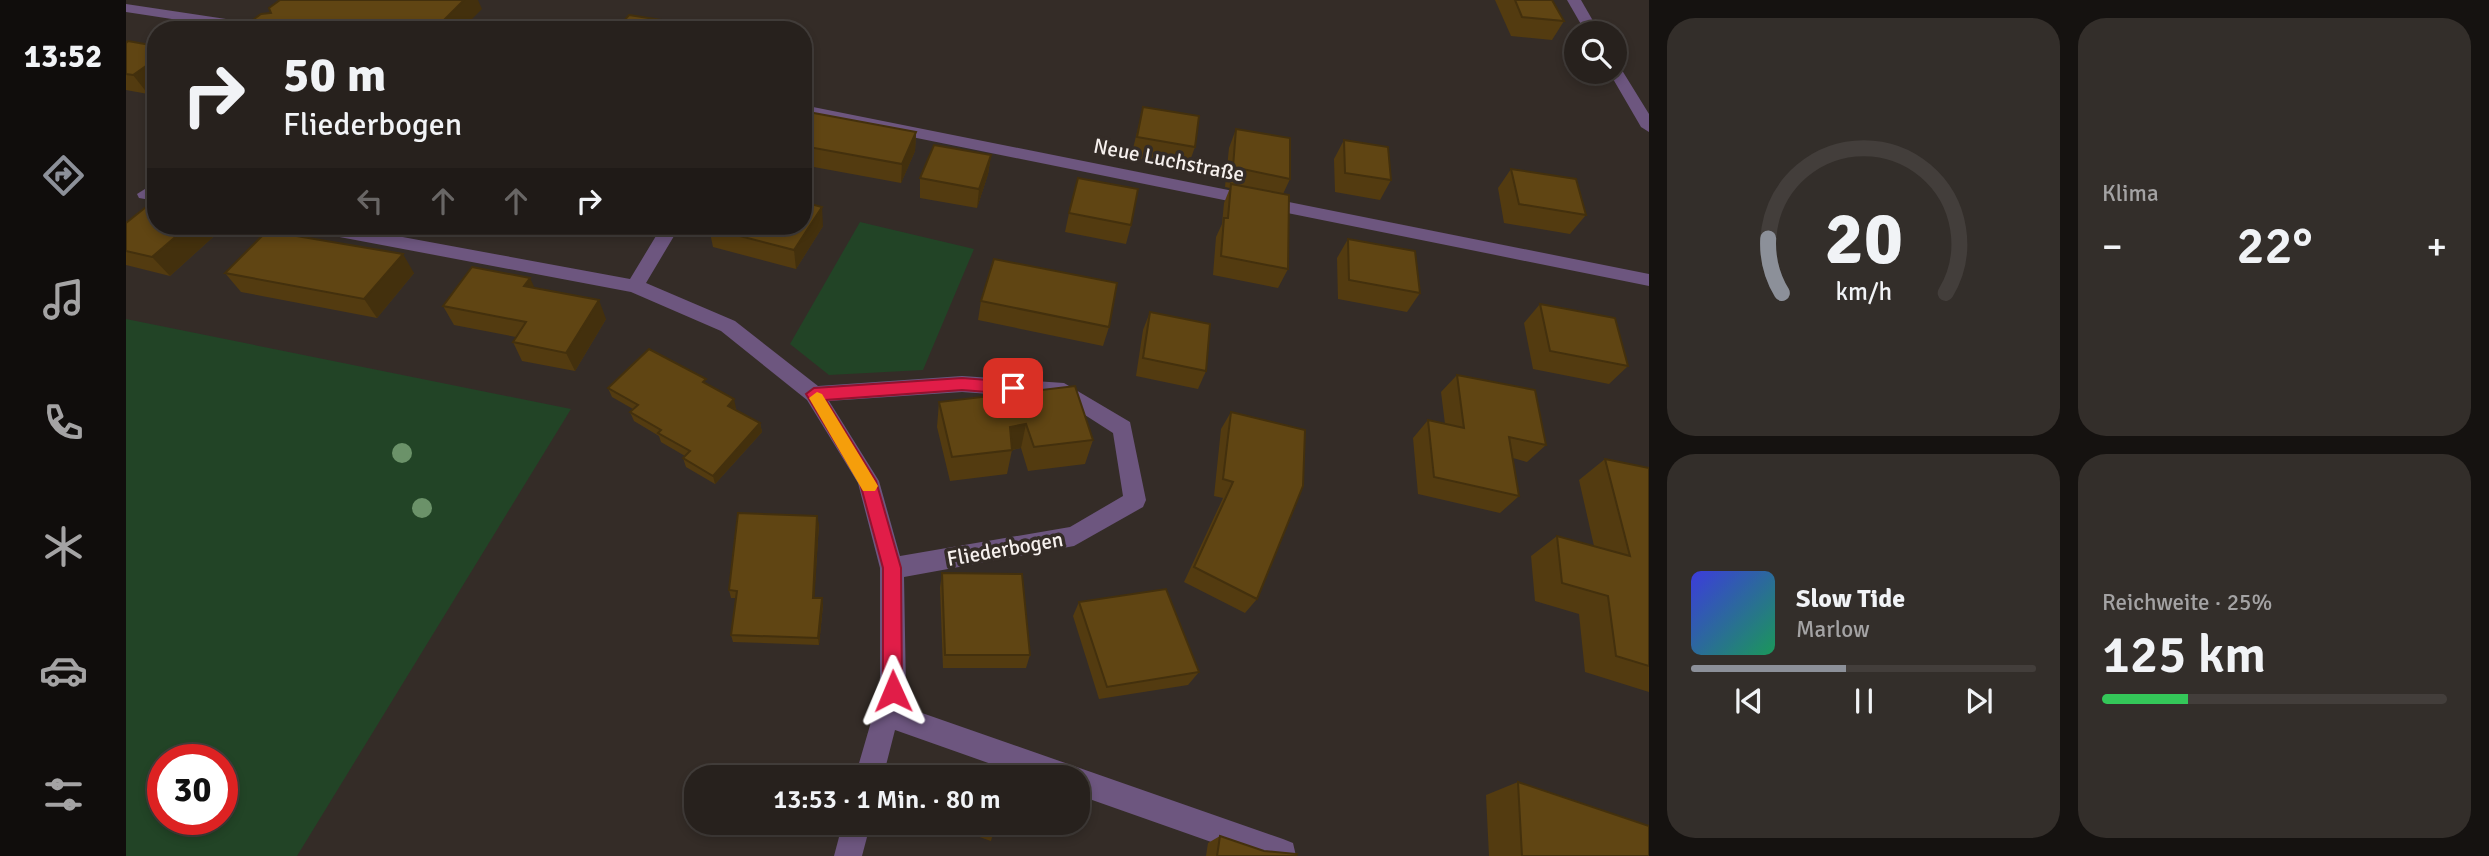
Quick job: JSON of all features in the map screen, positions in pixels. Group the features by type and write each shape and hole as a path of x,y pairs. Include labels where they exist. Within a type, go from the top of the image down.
{"street":[{"path":"1574,0 1587,21"},
{"path":"126,8 213,21"},
{"path":"1623,84 1649,127"},
{"name":"Neue Luchstraße","path":"812,112 1649,280"},
{"path":"361,235 635,286 728,326 814,394 868,481 892,568 893,691 872,765"},
{"path":"635,286 666,235"},
{"name":"Fliederbogen","path":"814,394 962,384 1064,391 1123,428 1135,500 1074,537 892,568"},
{"path":"886,713 1033,765"},
{"path":"1090,785 1283,853"},
{"path":"848,856 854,835"}],"green space":[{"path":"860,222 974,249 923,370 829,375 790,344"},
{"path":"126,319 571,409 297,856 126,856"}],"building":[{"path":"280,0 464,0 443,21 251,21 261,14 271,13 269,8"},
{"path":"1515,0 1552,0 1564,21 1522,17"},
{"path":"629,15 668,21 624,21"},
{"path":"128,41 147,44 147,65 133,75 126,74"},
{"path":"1143,107 1199,116 1195,147 1137,137"},
{"path":"812,113 916,132 902,164 812,148"},
{"path":"1236,129 1290,138 1290,179 1233,167"},
{"path":"1344,140 1388,147 1391,180 1345,173"},
{"path":"934,145 991,155 979,189 920,178"},
{"path":"1511,169 1576,179 1586,215 1519,204"},
{"path":"1078,178 1138,189 1131,225 1069,213"},
{"path":"1231,184 1289,195 1288,269 1221,256 1224,218 1228,218"},
{"path":"812,204 822,207 812,222"},
{"path":"147,207 147,235 178,235 152,257 126,251 126,223"},
{"path":"263,235 291,235 403,254 364,299 225,273"},
{"path":"736,235 804,235 794,250"},
{"path":"1348,239 1415,251 1420,293 1349,280"},
{"path":"994,259 1117,283 1109,327 981,301"},
{"path":"472,267 530,278 524,286 599,300 566,353 513,342 526,322 443,306"},
{"path":"1540,304 1615,318 1628,366 1550,351"},
{"path":"1150,312 1210,324 1206,371 1143,358"},
{"path":"649,349 706,379 703,382 734,399 728,406 760,423 713,476 683,458 690,451 658,433 661,430 630,412 638,405 608,388"},
{"path":"1457,375 1535,390 1546,445 1509,437 1519,496 1434,477 1428,420 1464,428"},
{"path":"1075,386 1093,440 1034,447 1026,424 1010,427 1012,450 952,457 939,402"},
{"path":"1231,412 1305,430 1303,486 1257,599 1194,567 1233,482 1223,479"},
{"path":"1605,459 1649,468 1649,666 1616,656 1608,596 1562,583 1557,536 1630,556"},
{"path":"738,513 817,516 813,598 822,598 818,638 731,635 737,591 729,590"},
{"path":"942,573 1022,574 1030,655 945,655"},
{"path":"1166,589 1199,672 1107,687 1079,602"},
{"path":"1518,782 1649,826 1649,856 1522,856"},
{"path":"1220,836 1264,851 1297,854 1217,856"}],"slow traffic":[{"path":"817,398 869,486"}],"route":[{"path":"893,691 892,568 868,481 814,394 962,384 1013,388"}]}
